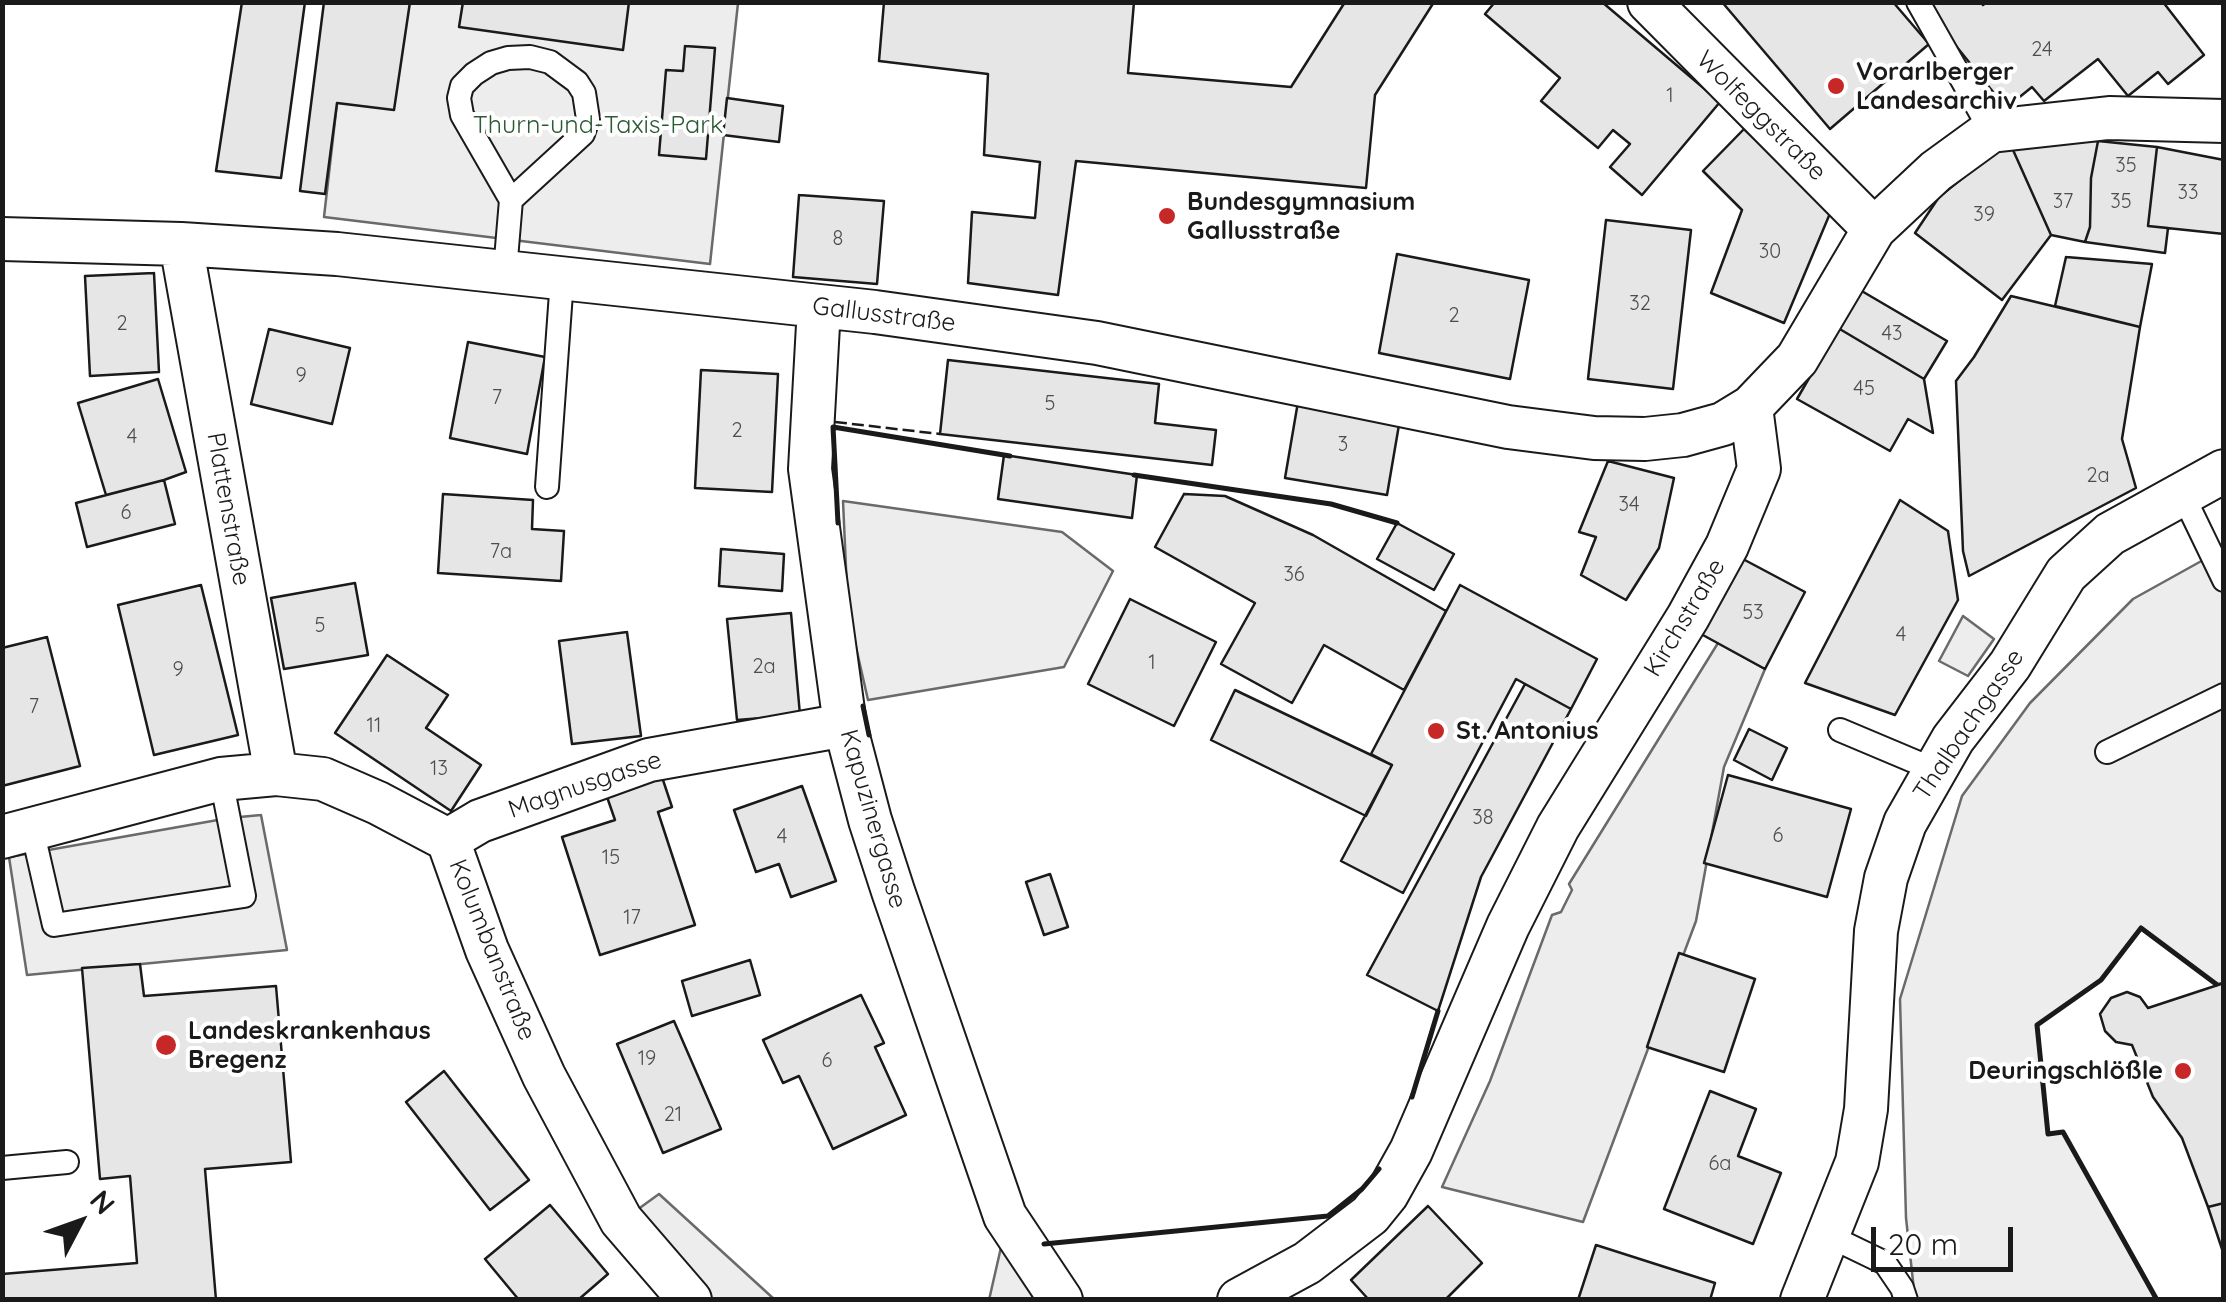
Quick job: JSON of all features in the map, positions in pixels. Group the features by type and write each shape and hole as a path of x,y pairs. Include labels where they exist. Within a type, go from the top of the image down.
{"street":[{"name":"Wolfeggstraße","path":"1649,2 1874,230"},
{"path":"1751,408 1797,358 1874,230 1936,170 1991,131 2109,118 2224,121"},
{"name":"Gallusstraße","path":"2,239 181,244 337,254 875,312 1097,343 1508,427 1594,438 1645,440 1683,435 1723,424 1751,408"},
{"name":"Plattenstraße","path":"181,244 276,774"},
{"name":"Kapuzinergasse","path":"818,307 810,470 845,726 892,891 1006,1216 1061,1300"},
{"name":"Kirchstraße","path":"1239,1300 1307,1263 1370,1215 1388,1194 1411,1151 1508,926 1558,827 1688,617 1727,546 1759,468 1751,408"},
{"name":"Thalbachgasse","path":"1802,1300 1858,1162 1866,1109 1876,931 1886,878 1905,824 1953,739 2010,665 2066,574 2110,534 2224,470"},
{"name":"Magnusgasse","path":"448,840 480,821 648,760 845,726"},
{"name":"Kolumbanstraße","path":"17,833 221,779 276,774 322,779 448,840 487,950 544,1076 621,1220 690,1300"}],"lane":[{"path":"1918,2 1991,131"},
{"path":"505,271 511,200 462,114 459,98 462,86 490,63 530,57 550,62 578,82 588,104 588,118 583,134 511,200"},
{"path":"547,487 562,278"},
{"path":"2182,493 2224,580"},
{"path":"2107,752 2224,695"},
{"path":"1840,730 1935,770"},
{"path":"17,833 54,925 244,896 221,779"},
{"path":"2,1168 67,1162"},
{"path":"1827,1235 1885,1264 1906,1300"}],"shaded area":[{"name":"Thurn-und-Taxis-Park","path":"410,3 738,3 710,264 324,217 337,103"},
{"path":"843,501 1062,532 1113,571 1064,667 868,700 848,612"},
{"path":"2223,549 2223,983 2216,984 2141,928 2101,980 2037,1026 2048,1134 2063,1132 2157,1299 1915,1299 1906,1218 1900,999 1962,796 2030,703 2133,599"},
{"path":"1963,616 1994,639 1968,676 1939,661"},
{"path":"1718,643 1765,669 1724,767 1696,921 1583,1222 1442,1187 1490,1081 1552,915 1561,912 1572,890 1569,884"},
{"path":"261,815 287,950 27,975 9,857"},
{"path":"659,1194 774,1299 704,1299 630,1215"},
{"path":"1002,1243 1049,1300 989,1300"}],"building":[{"path":"242,2 305,2 281,178 216,171"},
{"path":"324,2 410,2 394,110 337,103 325,194 300,191"},
{"path":"463,2 629,2 623,50 459,27"},
{"path":"884,2 1134,2 1128,73 1291,87 1345,2 1434,2 1375,95 1366,188 1076,161 1058,295 968,283 972,212 1035,218 1040,162 984,155 988,74 879,61"},
{"path":"1495,2 1602,2 1720,102 1642,195 1610,167 1630,144 1613,130 1598,148 1541,101 1560,78 1485,14"},
{"name":"Vorarlberger Landesarchiv","path":"1722,2 1893,2 1929,44 1830,129"},
{"path":"2163,2 2204,55 2168,84 2158,72 2128,96 2098,59 2044,101 2032,87 2006,108 1923,5"},
{"path":"685,46 715,48 706,159 659,155 666,70 683,71"},
{"path":"727,98 783,106 779,142 723,135"},
{"path":"1744,129 1831,211 1784,323 1711,293 1742,210 1703,171"},
{"path":"2009,141 2051,235 2002,300 1915,233 1939,197"},
{"path":"2009,141 2098,141 2091,178 2090,227 2085,242 2051,235"},
{"path":"2098,141 2157,147 2148,226 2168,228 2165,253 2085,242 2090,227 2091,178"},
{"path":"2157,147 2224,160 2224,234 2148,226"},
{"path":"799,195 884,201 877,284 793,277"},
{"path":"1606,220 1691,230 1673,389 1588,379"},
{"path":"1397,254 1529,280 1510,379 1379,353"},
{"path":"2066,257 2152,264 2140,327 2055,306"},
{"path":"154,273 159,372 90,376 85,276"},
{"path":"1860,290 1947,341 1924,379 1838,328"},
{"path":"2011,296 2140,327 2122,439 2136,488 1969,576 1963,551 1956,381"},
{"path":"1838,328 1924,379 1933,433 1908,419 1890,451 1797,399"},
{"path":"269,329 350,348 332,424 251,404"},
{"path":"468,342 545,357 527,454 450,438"},
{"path":"948,360 1159,384 1155,423 1216,430 1212,465 940,434"},
{"path":"701,370 778,374 772,492 695,488"},
{"path":"158,379 186,472 106,495 78,403"},
{"path":"1299,396 1401,413 1387,495 1285,478"},
{"path":"1004,455 1137,475 1132,518 998,499"},
{"path":"1608,461 1674,478 1659,548 1626,600 1581,575 1596,537 1579,532"},
{"path":"164,480 175,524 87,547 76,503"},
{"path":"443,494 533,500 532,529 564,531 561,581 438,573"},
{"path":"1184,494 1225,496 1313,535 1446,611 1404,690 1324,645 1292,703 1221,664 1255,603 1155,547"},
{"path":"1900,500 1948,531 1958,600 1895,715 1805,683"},
{"path":"1397,523 1454,554 1434,590 1377,559"},
{"path":"721,549 784,554 782,591 719,586"},
{"path":"1741,558 1805,592 1765,669 1701,634"},
{"path":"355,583 368,655 284,669 271,598"},
{"path":"201,585 238,735 154,755 118,605"},
{"name":"St. Antonius","path":"1460,585 1597,659 1571,709 1516,679 1403,893 1341,861 1392,765 1371,754"},
{"path":"1130,599 1216,642 1174,726 1088,684"},
{"path":"791,613 800,715 737,720 727,619"},
{"path":"627,632 641,736 572,744 559,641"},
{"path":"47,637 80,766 2,786 2,648"},
{"path":"387,655 448,695 426,728 481,765 451,811 335,733"},
{"path":"1525,684 1571,709 1481,877 1438,1011 1367,975"},
{"path":"1235,690 1392,765 1366,816 1211,740"},
{"path":"1749,729 1787,748 1772,780 1734,760"},
{"path":"1728,775 1851,809 1827,897 1704,863"},
{"path":"662,777 672,807 658,812 695,925 600,955 562,837 615,820 606,794"},
{"path":"802,786 836,881 791,897 779,864 756,872 734,810"},
{"path":"1050,874 1068,927 1044,935 1026,882"},
{"path":"1679,953 1755,979 1724,1072 1647,1047"},
{"path":"750,960 760,995 692,1016 682,981"},
{"path":"140,964 144,996 276,986 291,1162 205,1169 216,1300 2,1300 2,1274 137,1263 130,1176 100,1179 82,968"},
{"name":"Deuringschlößle","path":"2224,983 2224,1203 2208,1207 2182,1138 2153,1097 2132,1045 2116,1042 2105,1031 2100,1014 2111,998 2127,992 2140,997 2148,1008"},
{"path":"861,995 884,1043 875,1047 906,1115 833,1149 799,1076 783,1083 763,1040"},
{"path":"674,1021 721,1129 663,1153 617,1044"},
{"path":"444,1071 529,1180 490,1210 406,1102"},
{"path":"1710,1091 1756,1109 1738,1156 1781,1173 1753,1244 1664,1209"},
{"path":"2224,1203 2224,1255 2208,1207"},
{"path":"550,1205 608,1274 578,1300 519,1300 485,1259"},
{"path":"1428,1206 1482,1263 1445,1300 1369,1300 1351,1280"},
{"path":"1596,1245 1715,1283 1710,1300 1578,1300"}],"fence":[{"path":"835,422 940,434"}],"wall":[{"path":"838,523 833,427 1010,456"},
{"path":"1134,475 1331,504 1397,523"},
{"path":"863,706 869,735"},
{"path":"2157,1300 2063,1132 2048,1134 2037,1025 2101,980 2141,928 2216,984"},
{"path":"1412,1097 1438,1011"},
{"path":"1044,1244 1328,1216 1362,1189 1379,1169"}],"place":[{"name":"Vorarlberger Landesarchiv","path":"1836,86"},
{"name":"Bundesgymnasium Gallusstraße","path":"1167,216"},
{"name":"St. Antonius","path":"1436,731"},
{"name":"Landeskrankenhaus Bregenz","path":"166,1045"},
{"name":"Deuringschlößle","path":"2183,1071"}]}
